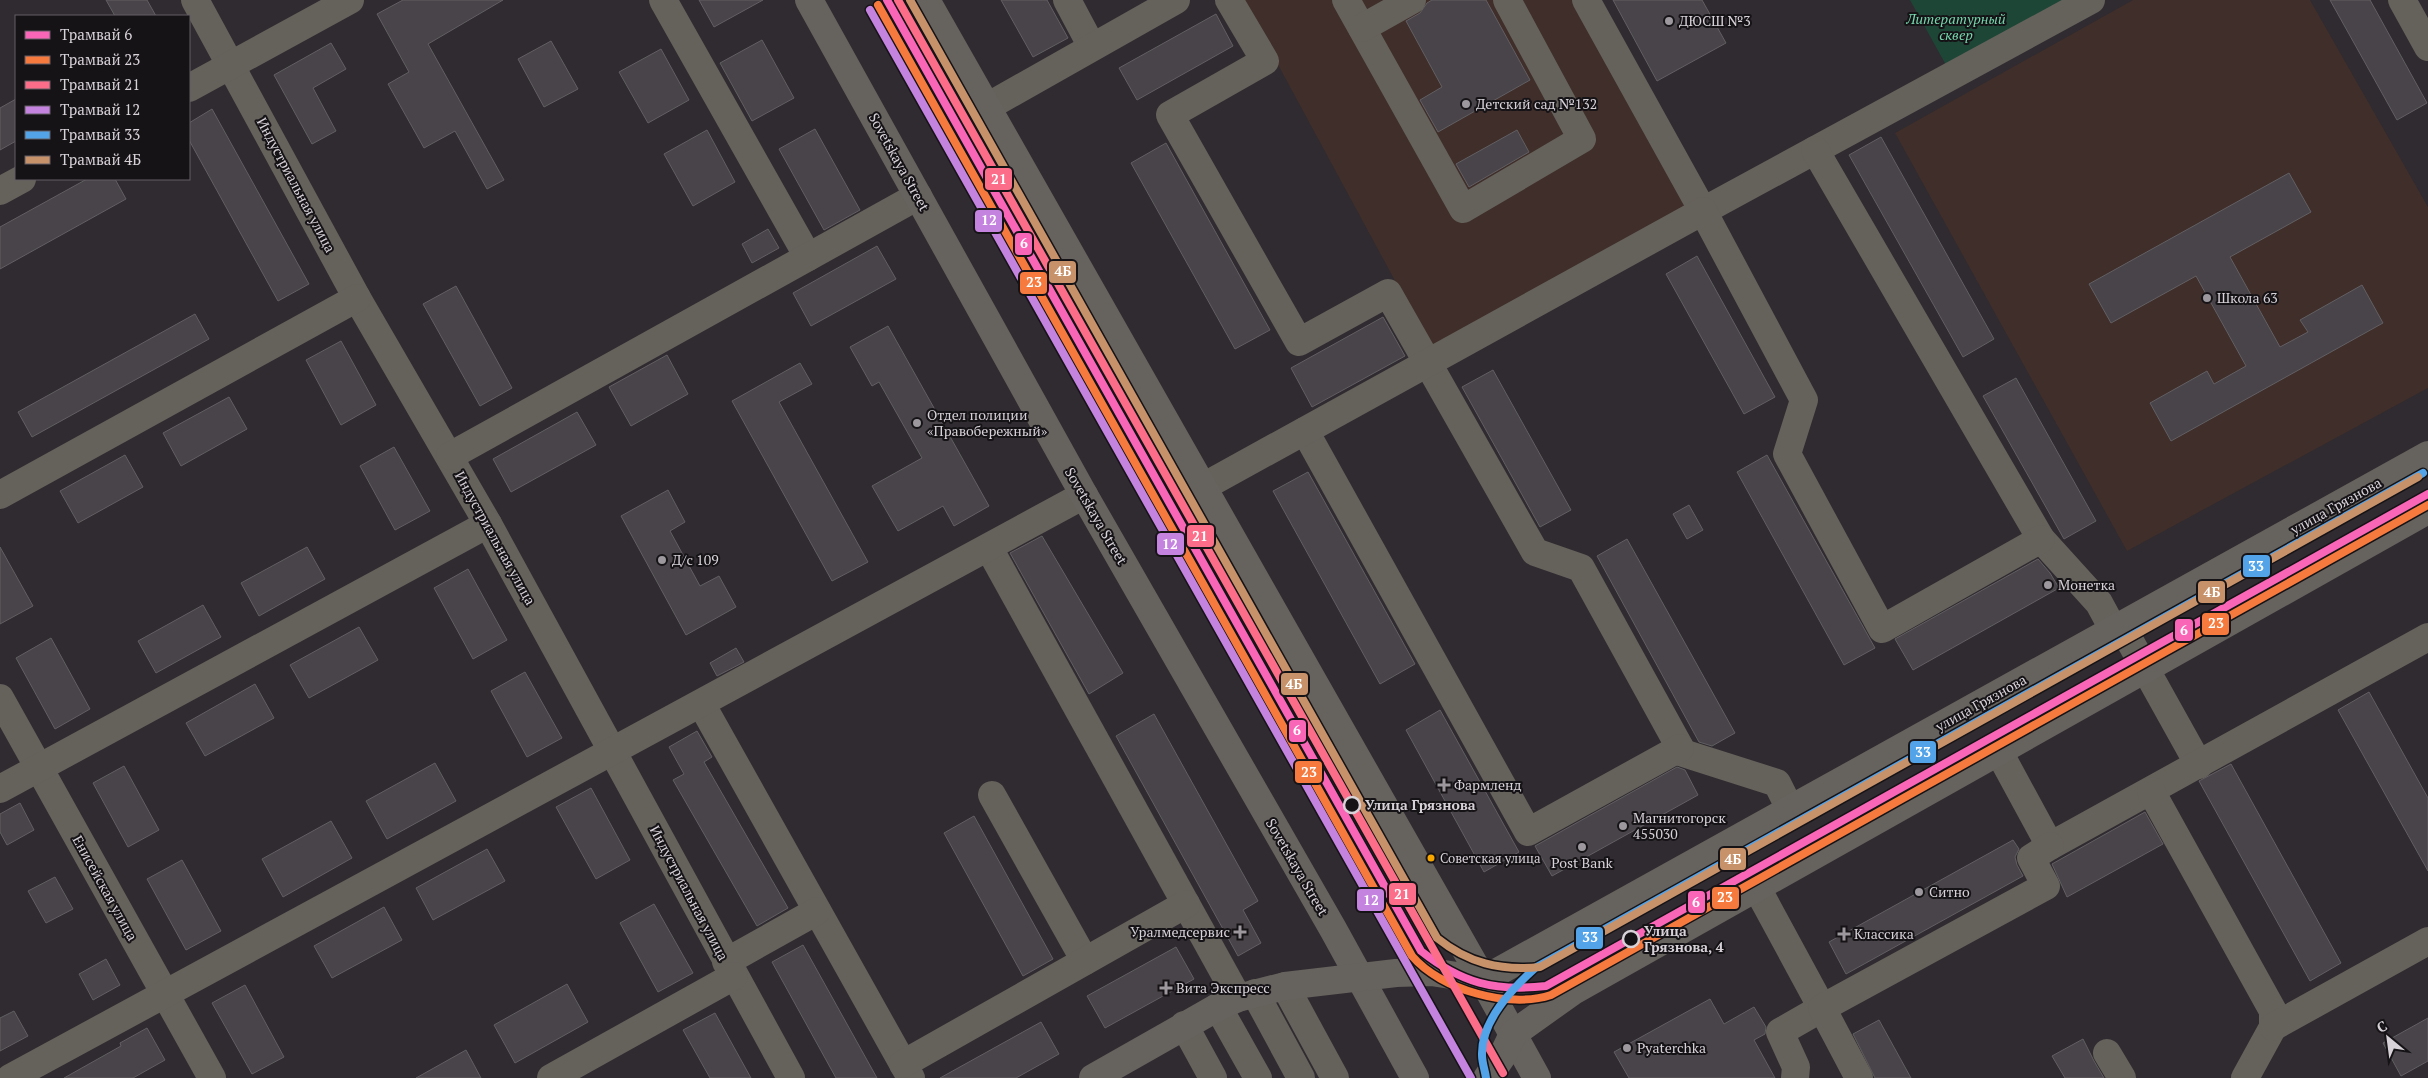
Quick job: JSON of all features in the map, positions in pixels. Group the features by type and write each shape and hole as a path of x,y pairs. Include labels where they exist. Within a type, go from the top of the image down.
{"main road":[{"name":"Sovetskaya Street","path":"809,0 1084,495 1411,1070"},
{"path":"926,0 1537,1078"},
{"name":"улица Грязнова","path":"1482,980 2428,455"},
{"path":"1487,1078 1503,1055 1513,1034 1573,991 2428,510"},
{"path":"1093,1078 1184,1025 1237,999 1285,986 1396,973 1432,972 1482,980"}],"street":[{"name":"Индустриальная улица","path":"195,0 357,298 488,524 791,1078"},
{"path":"190,87 350,0"},
{"path":"663,0 808,257"},
{"path":"1067,0 1092,47"},
{"path":"987,108 1176,0"},
{"path":"1230,0 1265,61 1170,115 1299,342 1388,292 1535,552 1581,568 1683,753 1777,783 1790,809"},
{"path":"1346,0 1463,209 1582,139 1507,0"},
{"path":"1362,28 1412,0"},
{"path":"1586,0 1703,211 1804,400 1787,454 1882,629 2041,539"},
{"path":"1201,488 1703,211 2091,0"},
{"path":"2402,0 2428,47"},
{"path":"1815,150 2041,539 2099,603 2117,627 2146,669 2199,765"},
{"path":"0,191 20,180"},
{"path":"450,456 918,196"},
{"path":"0,495 357,298"},
{"path":"1306,431 1528,832 1680,748"},
{"path":"10,1078 612,750 702,705 1084,495"},
{"path":"0,789 488,524"},
{"path":"988,548 1237,999 1301,1078"},
{"path":"1796,1078 1796,1067 1780,1032 2046,886 2031,858 2050,846 2428,637"},
{"name":"Енисейская улица","path":"0,698 212,1078"},
{"path":"702,705 907,1071 1085,961 1186,904"},
{"path":"1999,752 2050,846"},
{"path":"2151,791 2273,1011 2273,1027 2245,1078"},
{"path":"992,795 1085,961"},
{"path":"1757,888 1859,1078"},
{"path":"551,1078 730,969 817,911"},
{"path":"2273,1027 2428,941"},
{"path":"1285,986 1335,1078"},
{"path":"1237,999 1258,1078"},
{"path":"1184,1025 1213,1078"},
{"path":"2108,1053 2122,1078"}],"shaded area":[{"name":"Детский сад №132","path":"1243,0 1575,0 1692,208 1433,351"},
{"name":"Школа 63","path":"2133,0 2310,0 2428,207 2428,388 2127,551 1895,133"}],"green space":[{"name":"Литературный сквер","path":"1910,0 2064,0 1946,65"}],"building":[{"path":"106,0 147,0 155,15 114,15"},
{"path":"403,0 503,0 428,44 504,180 487,189 455,131 424,148 388,84 409,72 377,14"},
{"path":"699,0 763,0 714,27"},
{"path":"1001,0 1047,0 1068,38 1033,57"},
{"path":"1432,0 1486,0 1530,80 1438,132 1420,100 1442,87 1406,21 1420,13 1427,3"},
{"name":"ДЮСШ №3","path":"1613,0 1702,0 1726,43 1657,81"},
{"path":"2330,0 2370,0 2427,103 2397,120"},
{"path":"1216,14 1233,46 1137,100 1119,68"},
{"path":"762,40 794,98 752,121 720,63"},
{"path":"551,41 578,89 544,107 518,59"},
{"path":"331,43 346,69 313,88 336,131 312,144 274,75"},
{"path":"661,49 689,100 648,123 619,72"},
{"path":"15,100 15,142 0,150 0,108"},
{"path":"212,109 309,284 278,301 190,142 190,122"},
{"path":"815,129 860,210 824,230 779,149"},
{"path":"707,130 735,182 693,206 664,154"},
{"path":"1517,130 1529,152 1469,187 1456,164"},
{"path":"1881,137 1994,339 1963,357 1849,155"},
{"path":"1166,143 1270,330 1235,349 1131,163"},
{"name":"Школа 63","path":"2289,173 2311,212 2230,257 2280,347 2308,332 2300,320 2362,285 2383,323 2171,441 2150,403 2207,371 2214,384 2246,366 2196,276 2111,323 2089,284"},
{"path":"85,180 116,180 126,199 0,269 0,227"},
{"path":"768,229 779,248 752,263 742,244"},
{"path":"877,246 896,279 811,326 793,293"},
{"path":"1697,256 1775,397 1744,414 1666,274"},
{"path":"456,286 512,388 480,406 423,304"},
{"path":"195,314 209,339 32,437 18,412"},
{"path":"1383,317 1405,356 1312,407 1291,368"},
{"path":"888,326 989,506 954,526 943,506 898,531 872,486 922,458 879,382 872,386 850,347"},
{"path":"341,341 376,405 341,425 306,360"},
{"path":"667,355 688,394 631,426 609,387"},
{"path":"800,363 812,384 779,402 868,562 832,581 732,401"},
{"path":"1493,370 1571,510 1540,527 1462,387"},
{"path":"2016,378 2096,521 2064,539 1983,396"},
{"path":"229,397 247,429 181,466 163,433"},
{"path":"577,412 596,445 511,492 493,459"},
{"path":"394,447 430,511 395,530 360,466"},
{"path":"125,455 143,487 78,523 60,491"},
{"path":"1767,455 1875,648 1844,665 1737,472"},
{"path":"1308,472 1415,664 1380,684 1273,491"},
{"path":"668,490 685,522 670,531 700,586 719,576 736,607 686,635 621,516"},
{"path":"1689,505 1703,530 1687,539 1673,514"},
{"path":"1042,536 1123,673 1089,694 1010,553"},
{"path":"1627,539 1735,733 1712,746 1699,742 1597,556"},
{"path":"0,547 33,606 0,624"},
{"path":"307,547 325,579 259,616 241,583"},
{"path":"2038,559 2050,573 2059,588 1913,670 1895,639"},
{"path":"468,569 507,640 473,659 434,588"},
{"path":"203,605 221,637 156,673 138,641"},
{"path":"359,627 378,660 309,698 290,665"},
{"path":"51,638 90,709 55,729 16,658"},
{"path":"736,648 744,662 717,676 710,663"},
{"path":"525,672 562,738 527,757 491,691"},
{"path":"255,684 274,718 205,756 186,723"},
{"path":"2369,692 2428,798 2428,871 2338,710"},
{"path":"1440,710 1519,852 1484,872 1406,730"},
{"path":"1154,714 1258,901 1243,910 1261,943 1238,956 1116,736"},
{"path":"697,731 712,757 704,762 788,908 757,926 673,780 684,774 669,747"},
{"path":"435,763 456,801 387,839 366,801"},
{"path":"2231,764 2341,963 2310,981 2199,781"},
{"path":"124,766 159,830 128,847 93,783"},
{"path":"1677,767 1685,770 1698,795 1552,876 1535,846"},
{"path":"591,788 630,860 596,879 556,807"},
{"path":"20,803 34,830 7,845 0,832 0,814"},
{"path":"2145,812 2163,844 2067,897 2052,864"},
{"path":"974,816 1053,959 1023,976 944,833"},
{"path":"331,821 352,858 283,897 262,859"},
{"path":"2013,840 2019,849 2015,857 2023,876 1846,974 1829,942"},
{"path":"487,849 505,881 433,920 416,888"},
{"path":"182,860 221,931 186,950 147,879"},
{"path":"55,877 73,909 46,923 28,891"},
{"path":"654,904 693,973 658,992 620,923"},
{"path":"384,907 402,940 332,978 314,946"},
{"path":"803,945 877,1078 836,1078 772,962"},
{"path":"1176,947 1194,979 1105,1028 1087,996"},
{"path":"106,959 120,985 93,1000 79,974"},
{"path":"567,984 588,1022 515,1063 494,1025"},
{"path":"245,985 284,1057 252,1074 212,1003"},
{"path":"1710,999 1724,1024 1754,1007 1766,1027 1765,1034 1754,1040 1775,1078 1629,1078 1614,1052"},
{"path":"14,1011 28,1036 0,1051 0,1018"},
{"path":"715,1013 751,1078 710,1078 683,1030"},
{"path":"2428,1018 2428,1061 2401,1076 2383,1043"},
{"path":"1879,1020 1911,1078 1875,1078 1853,1034"},
{"path":"1041,1022 1059,1054 1016,1078 940,1078"},
{"path":"147,1028 165,1060 133,1078 64,1078 121,1046 120,1043"},
{"path":"2083,1039 2104,1078 2065,1078 2052,1056"},
{"path":"466,1050 481,1078 416,1078"}],"tram line":[{"name":"6","path":"887,0 1421,951 1450,971 1479,983 1511,988 1546,986 2428,494"},
{"name":"21","path":"898,0 1503,1073"},
{"name":"4Б","path":"910,0 1437,938 1461,954 1485,963 1511,968 1540,967 2418,477"},
{"name":"23","path":"878,5 1412,956 1440,978 1477,994 1516,1000 1534,999 1551,995 2428,505"},
{"name":"12","path":"870,10 1471,1078"},
{"name":"33","path":"1486,1078 1482,1061 1483,1042 1492,1018 1508,996 1535,968 2423,473"}],"place":[{"name":"ДЮСШ №3","path":"1669,21"},
{"name":"Детский сад №132","path":"1466,104"},
{"name":"Школа 63","path":"2207,298"},
{"name":"Отдел полиции «Правобережный»","path":"917,423"},
{"name":"Д/с 109","path":"662,560"},
{"name":"Монетка","path":"2048,585"},
{"name":"Фармленд","path":"1444,785"},
{"name":"Улица Грязнова","path":"1352,805"},
{"name":"Магнитогорск 455030","path":"1623,826"},
{"name":"Post Bank","path":"1582,847"},
{"name":"Советская улица","path":"1431,858"},
{"name":"Ситно","path":"1919,892"},
{"name":"Уралмедсервис","path":"1240,932"},
{"name":"Классика","path":"1844,934"},
{"name":"Улица Грязнова, 4","path":"1631,939"},
{"name":"Вита Экспресс","path":"1166,988"},
{"name":"Pyaterchka","path":"1627,1048"}]}
